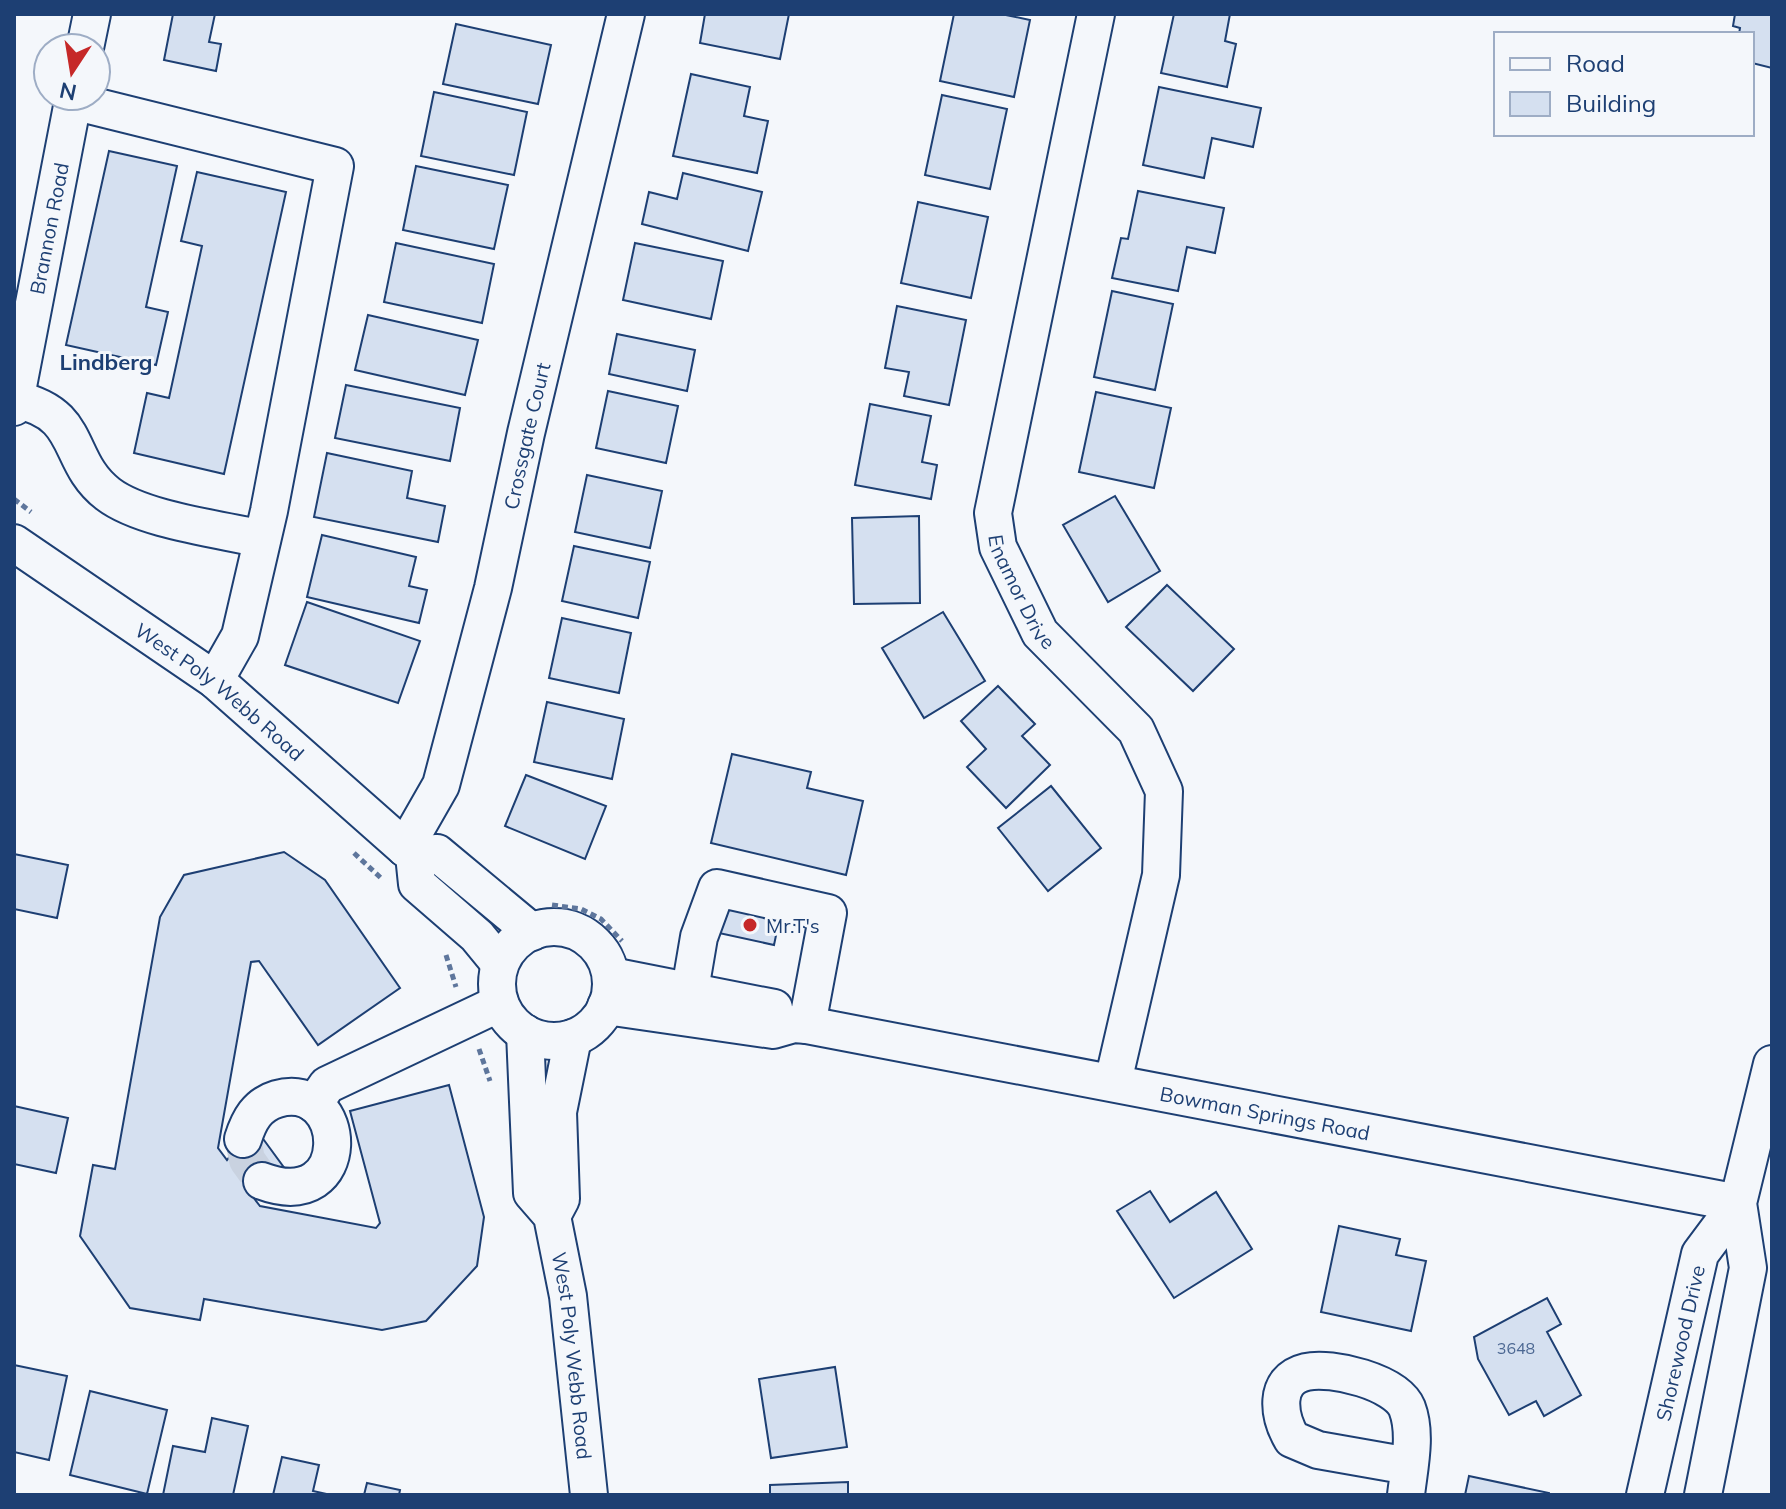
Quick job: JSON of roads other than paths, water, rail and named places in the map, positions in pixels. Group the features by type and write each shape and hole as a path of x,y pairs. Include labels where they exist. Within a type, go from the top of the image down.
{"street":[{"name":"Crossgate Court","path":"410,851 441,785 493,588 526,433 626,14"},
{"name":"Enamor Drive","path":"1096,14 993,513 998,547 1040,633 1136,730 1164,791 1161,875 1113,1082"},
{"path":"112,108 335,166 240,636 215,680"},
{"name":"Brannon Road","path":"15,403 70,112"},
{"path":"15,403 36,404 56,417 68,430 91,477 118,500 161,516 262,539"},
{"name":"West Poly Webb Road","path":"14,543 215,680 410,851 437,853 540,918"},
{"path":"410,851 417,884 477,936 500,964"},
{"path":"690,990 699,937 717,888 828,913 800,1024"},
{"path":"540,918 576,931 593,941 615,976 603,1014 590,1028 573,1038 554,1041 535,1039 506,1016 500,1003 496,982 500,964 509,948 540,918"},
{"name":"Bowman Springs Road","path":"615,976 778,1009 800,1024"},
{"name":"Bowman Springs Road","path":"615,976 773,1030 800,1024 1738,1203"},
{"path":"314,1104 327,1085 500,1003"},
{"name":"West Poly Webb Road","path":"525,1033 532,1193 552,1216 568,1296 589,1495"},
{"name":"West Poly Webb Road","path":"552,1216 561,1199 558,1112 573,1038"},
{"name":"Shorewood Drive","path":"1703,1495 1748,1268 1738,1203 1772,1064"},
{"path":"243,1139 248,1122 257,1110 270,1101 284,1097 314,1104 332,1127 332,1156 315,1180 287,1188 262,1181"},
{"name":"Shorewood Drive","path":"1645,1495 1700,1254 1738,1203"}],"tunnel":[{"path":"243,1139 247,1160 262,1181"}],"place":[{"name":"Mr.T's","path":"750,925"}],"district":[{"name":"Lindberg","path":"106,362"}]}
